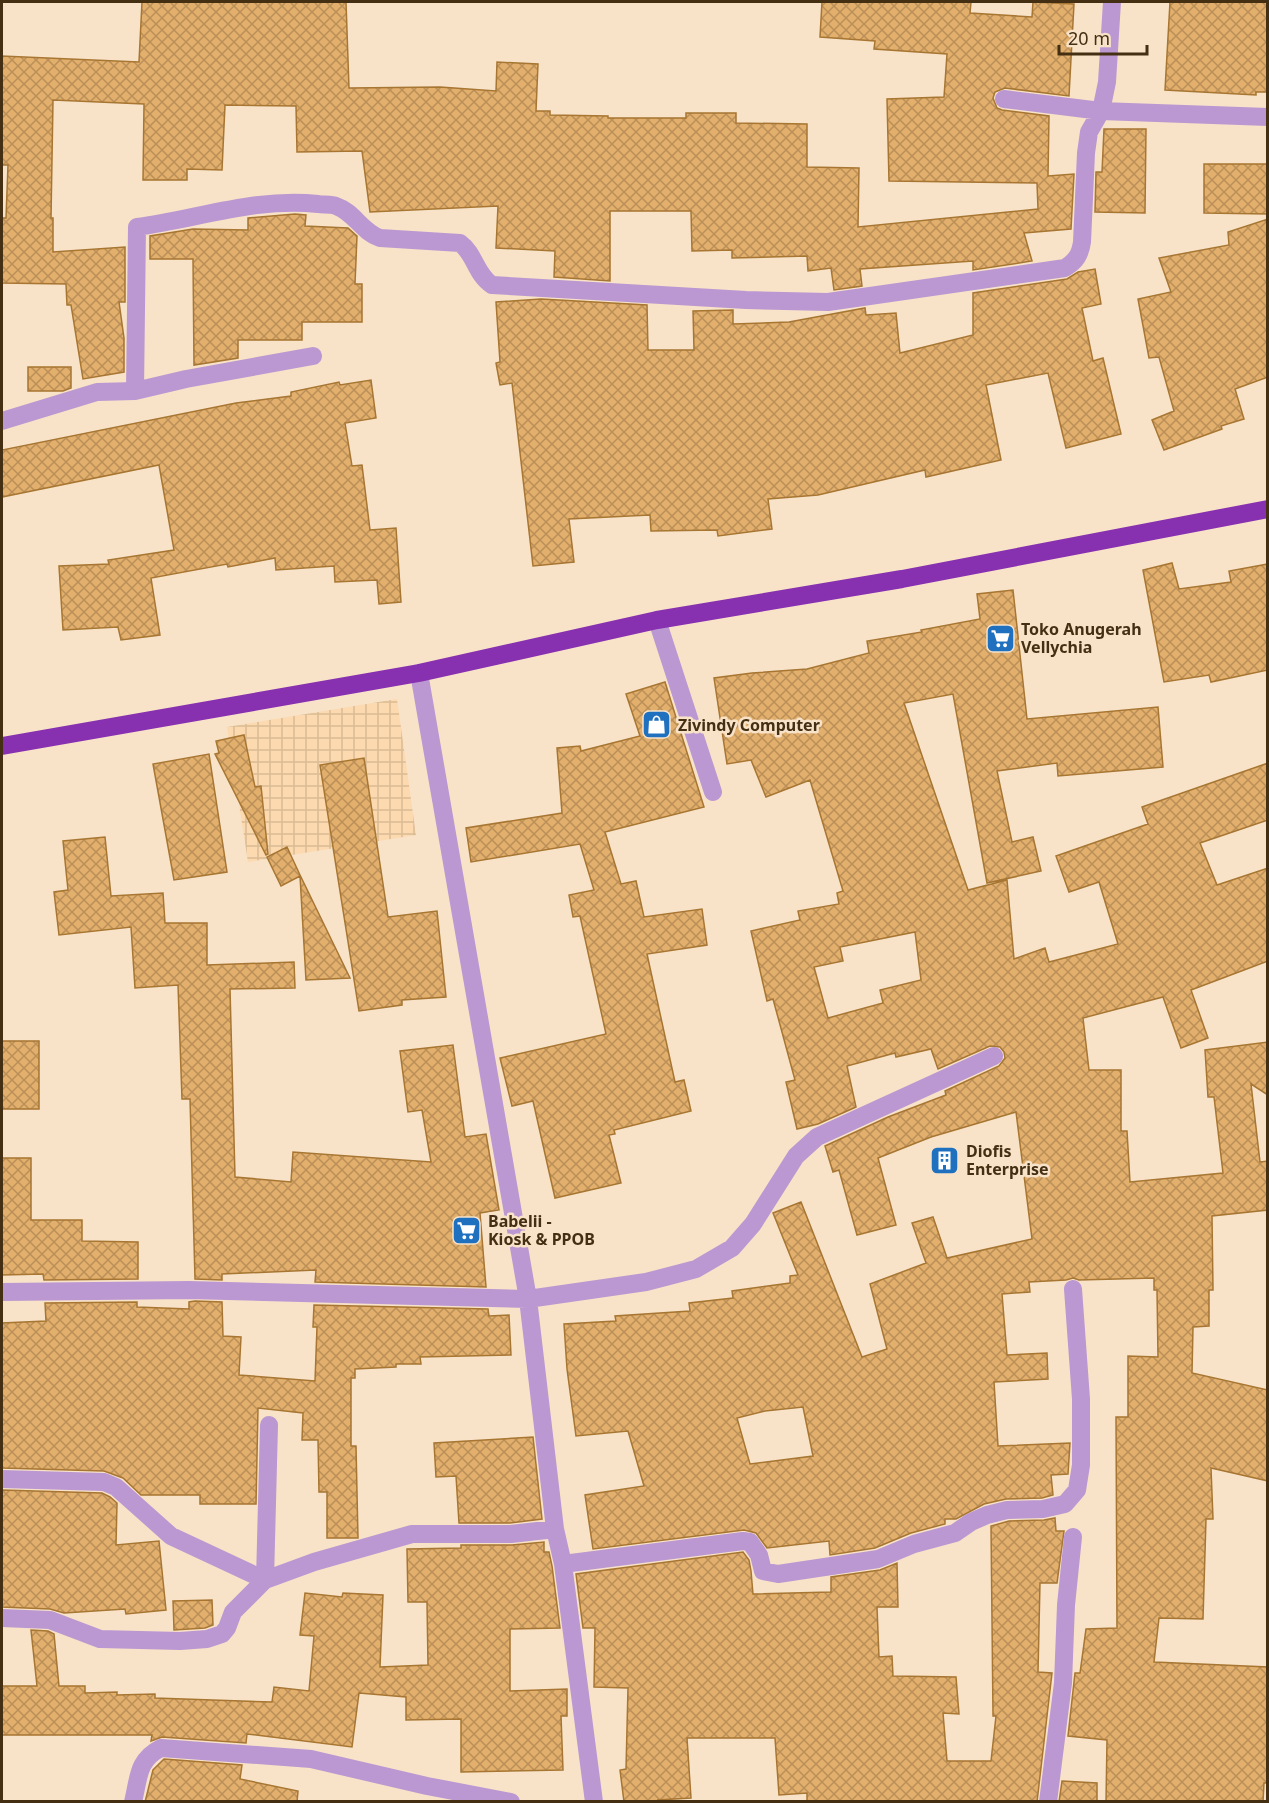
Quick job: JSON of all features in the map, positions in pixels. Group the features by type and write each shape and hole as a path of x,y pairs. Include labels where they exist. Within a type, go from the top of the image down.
{"highway":[{"path":"2,746 418,673 657,620 902,579 1268,509"}],"street":[{"path":"135,391 137,227 177,222 256,204 302,202 336,206 370,235 380,238 460,243 467,248 483,280 492,285 747,300 828,302 1065,268 1073,263 1080,254 1086,153 1089,132 1101,111 1107,82 1112,2"},
{"path":"1004,99 1101,111 1268,117"},
{"path":"2,421 96,392 135,391 186,379 313,356"},
{"path":"657,620 713,792"},
{"path":"418,673 528,1299 555,1529 563,1564 594,1802"},
{"path":"2,1292 189,1290 528,1299 645,1282 696,1269 732,1248 753,1224 795,1156 817,1137 994,1056"},
{"path":"563,1564 742,1541 750,1542 759,1555 763,1571 778,1574 878,1558 894,1554 914,1544 955,1533 987,1515 1007,1510 1042,1509 1065,1504 1077,1490 1081,1465 1081,1399 1073,1289"},
{"path":"265,1580 269,1425"},
{"path":"2,1479 104,1482 116,1487 171,1536 265,1580"},
{"path":"2,1618 50,1620 100,1639 180,1641 207,1639 222,1634 233,1612 265,1580 314,1562 412,1534 511,1534 555,1529"},
{"path":"1048,1802 1063,1683 1066,1605 1073,1537"},
{"path":"133,1802 141,1765 149,1754 161,1748 180,1748 311,1759 511,1802"}],"shaded area":[{"path":"397,699 416,835 248,862 227,727"}],"building":[{"path":"142,2 346,2 349,88 440,87 496,91 497,62 538,64 536,111 550,111 550,115 686,118 686,113 736,113 736,123 807,124 807,167 859,168 858,227 1038,209 1037,183 889,181 887,99 944,97 947,54 874,49 875,41 820,37 822,2 971,2 970,13 1032,17 1033,2 1074,4 1069,96 1005,88 995,92 993,98 997,108 1002,110 1049,116 1048,176 1074,174 1071,229 1024,233 1032,261 973,270 973,261 860,269 862,286 834,290 831,268 808,271 807,256 732,258 732,250 692,251 691,211 610,211 610,281 554,277 555,251 496,248 498,206 370,212 362,151 297,152 296,106 225,105 222,170 187,169 187,180 143,180 144,104 53,100 51,218 53,218 53,252 125,247 125,302 119,302 124,338 124,372 83,379 71,305 67,305 66,284 2,283 2,218 6,218 8,165 2,165 2,56 139,62"},
{"path":"1170,2 1268,2 1268,92 1256,92 1256,95 1165,90"},
{"path":"1104,129 1146,129 1145,213 1095,212 1096,172 1102,172"},
{"path":"1204,164 1268,164 1268,214 1204,213"},
{"path":"306,215 305,226 348,228 357,236 355,284 362,284 362,322 302,322 302,340 238,340 238,358 194,365 193,259 150,259 150,236 193,229 248,230 248,218"},
{"path":"1268,219 1268,377 1235,389 1244,419 1164,450 1152,420 1174,411 1159,357 1149,358 1138,299 1171,292 1159,258 1229,245 1228,232"},
{"path":"1095,269 1101,304 1082,308 1093,361 1103,358 1121,434 1066,448 1048,373 986,385 1001,460 926,477 925,470 818,495 768,499 772,529 718,536 717,530 651,531 650,515 569,519 574,562 533,566 512,383 500,385 496,363 500,362 496,302 541,299 647,305 648,350 694,350 693,311 733,310 733,324 789,322 865,308 866,315 896,313 900,353 973,335 973,293 1067,279 1078,272"},
{"path":"28,367 71,367 71,388 63,391 28,391"},
{"path":"371,380 376,418 345,423 352,466 362,465 370,530 396,528 401,602 379,604 377,580 335,582 334,566 276,570 275,558 151,578 160,635 121,640 118,627 63,630 59,566 109,564 108,560 174,550 159,465 2,497 2,450 236,403 291,396 291,392 339,382 340,385"},
{"path":"1172,563 1179,589 1231,582 1229,571 1268,564 1268,670 1211,682 1209,675 1164,682 1143,570"},
{"path":"1013,590 1027,719 1158,707 1163,767 1058,776 1057,763 997,771 1012,842 1033,837 1041,871 987,883 953,694 904,703 968,890 1007,880 1014,959 1045,948 1049,962 1118,944 1099,882 1069,892 1056,856 1148,824 1142,807 1268,763 1268,820 1200,843 1217,885 1268,868 1268,961 1191,990 1208,1038 1181,1048 1163,997 1083,1018 1089,1070 1121,1070 1121,1131 1127,1131 1130,1182 1223,1173 1214,1097 1208,1097 1205,1050 1268,1042 1268,1095 1251,1084 1260,1162 1268,1161 1268,1210 1212,1216 1213,1290 1209,1290 1209,1326 1193,1327 1192,1373 1268,1390 1268,1481 1211,1468 1213,1519 1206,1519 1203,1619 1159,1618 1154,1662 1268,1667 1268,1783 1264,1783 1263,1802 1106,1802 1107,1740 1068,1736 1075,1673 1080,1673 1086,1629 1117,1628 1116,1417 1128,1417 1128,1356 1158,1357 1157,1290 1154,1290 1154,1278 1079,1280 1073,1278 1029,1282 1030,1292 1002,1294 1007,1355 1047,1353 1048,1379 994,1382 998,1446 1070,1443 1068,1474 1051,1475 1053,1495 1042,1498 1006,1499 984,1504 956,1519 945,1519 945,1524 911,1533 875,1548 830,1555 829,1541 767,1548 756,1533 744,1530 593,1549 585,1495 644,1486 628,1431 576,1436 567,1369 564,1324 616,1321 615,1316 690,1311 689,1303 733,1298 732,1291 790,1283 790,1276 798,1275 773,1213 801,1202 862,1357 887,1349 870,1284 926,1263 912,1223 933,1217 947,1258 1032,1239 1016,1112 931,1137 878,1158 896,1225 857,1235 839,1170 833,1172 825,1146 888,1117 946,1095 945,1091 999,1066 1005,1058 1004,1052 1000,1047 990,1046 938,1069 931,1049 896,1057 895,1053 847,1066 856,1107 818,1124 797,1129 786,1082 795,1080 773,999 767,1001 751,931 800,920 798,911 839,904 837,893 843,891 810,780 766,797 751,760 727,764 714,678 807,669 869,653 867,641 980,619 977,594","holes":["915,932 921,980 880,990 883,1003 828,1018 814,967 843,961 840,947","803,1407 813,1456 750,1464 737,1418 765,1411"]},
{"path":"665,682 704,807 605,832 621,884 636,881 644,917 702,909 707,945 647,954 675,1082 684,1080 691,1111 614,1130 615,1134 609,1135 621,1183 555,1198 533,1101 512,1106 500,1058 606,1034 580,916 573,917 569,895 594,890 580,844 471,862 466,828 562,813 557,748 580,746 581,751 640,736 626,694"},
{"path":"244,735 255,787 261,786 268,854 266,855 215,754 219,753 216,741"},
{"path":"209,754 227,872 174,880 153,764"},
{"path":"364,758 388,917 437,911 446,997 402,1000 402,1005 359,1011 320,765"},
{"path":"105,837 111,896 163,893 165,923 207,923 207,965 294,962 295,988 230,989 235,1177 291,1182 293,1152 431,1162 422,1110 408,1112 400,1051 453,1045 465,1137 486,1134 499,1210 480,1213 486,1287 315,1282 316,1270 222,1274 222,1280 195,1279 190,1099 182,1099 178,985 135,988 131,927 59,935 54,892 68,890 63,841"},
{"path":"287,847 350,978 306,980 300,876 281,886 267,857"},
{"path":"2,1041 39,1041 39,1109 2,1109"},
{"path":"2,1158 31,1158 31,1220 82,1220 82,1241 138,1242 138,1279 44,1280 43,1274 2,1275"},
{"path":"137,1302 137,1307 189,1309 189,1302 222,1302 223,1336 241,1337 239,1375 315,1381 317,1327 313,1327 314,1305 488,1309 489,1316 509,1315 511,1355 420,1357 421,1364 396,1364 396,1367 355,1369 355,1378 351,1378 351,1446 356,1446 358,1538 327,1538 327,1492 319,1492 318,1440 302,1440 303,1413 258,1408 256,1504 200,1504 200,1495 141,1495 123,1478 104,1471 2,1468 2,1323 46,1321 45,1303"},
{"path":"533,1437 542,1519 510,1523 459,1523 456,1476 436,1477 434,1443"},
{"path":"2,1490 102,1493 110,1497 117,1503 116,1545 159,1541 166,1610 126,1614 125,1609 64,1613 50,1609 2,1607"},
{"path":"1055,1518 1056,1531 1064,1531 1057,1583 1040,1583 1038,1672 1052,1673 1037,1802 807,1802 807,1793 779,1795 775,1738 687,1738 691,1798 658,1800 659,1802 624,1802 620,1770 626,1769 628,1688 594,1687 595,1628 583,1628 576,1574 743,1552 749,1560 753,1594 831,1592 831,1577 880,1570 897,1563 898,1607 877,1607 879,1657 892,1656 893,1676 956,1677 959,1714 943,1713 947,1761 991,1761 996,1716 993,1716 991,1526 1009,1521"},
{"path":"544,1542 544,1552 549,1552 552,1566 560,1628 510,1629 510,1691 567,1689 567,1716 561,1716 563,1770 461,1772 461,1719 406,1720 406,1697 359,1693 352,1747 247,1734 246,1743 162,1737 151,1741 152,1735 2,1735 2,1686 37,1686 31,1630 48,1631 54,1634 59,1686 85,1686 85,1693 117,1692 117,1695 155,1694 155,1698 272,1702 274,1687 309,1691 314,1636 300,1635 305,1593 342,1597 343,1593 383,1595 380,1667 428,1665 427,1602 408,1602 407,1549"},
{"path":"212,1600 213,1625 205,1628 174,1630 173,1601"},
{"path":"164,1759 242,1765 240,1779 298,1791 297,1802 145,1802 153,1770"},
{"path":"1062,1781 1097,1783 1097,1802 1059,1802"}],"place":[{"name":"Toko Anugerah Vellychia","path":"1000,638"},
{"name":"Zivindy Computer","path":"657,725"},
{"name":"Diofis Enterprise","path":"945,1160"},
{"name":"Babelii - Kiosk & PPOB","path":"467,1230"}]}
